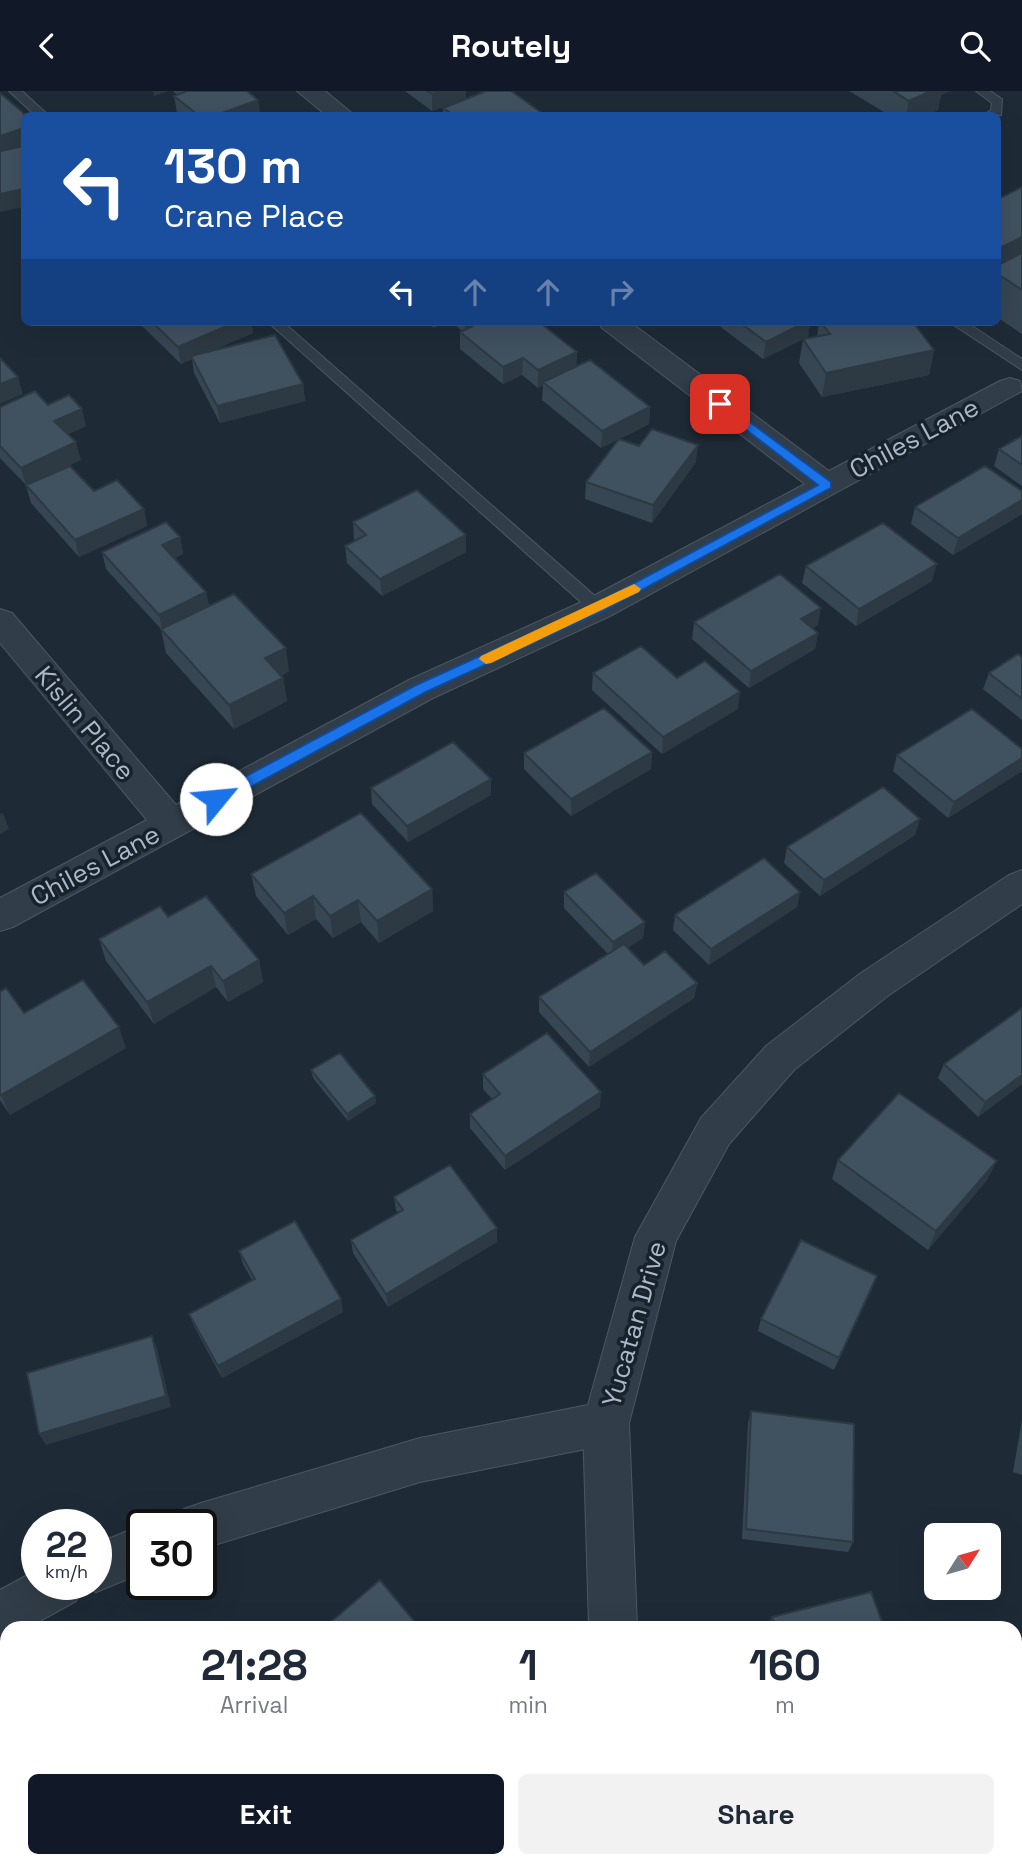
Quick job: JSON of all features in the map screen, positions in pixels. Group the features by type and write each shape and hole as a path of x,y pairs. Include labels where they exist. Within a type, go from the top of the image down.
{"street":[{"path":"309,91 337,112"},
{"path":"617,326 827,485"},
{"name":"Chiles Lane","path":"0,916 421,689 598,608 827,485 1016,376"},
{"name":"Kislin Place","path":"0,621 171,824"},
{"name":"Yucatan Drive","path":"217,1521 420,1460 607,1423 656,1237 715,1131 780,1058 875,984 1022,885"},
{"path":"607,1423 613,1621"},
{"path":"0,1617 30,1600"}],"lane":[{"path":"15,91 39,112"},
{"path":"982,91 998,102 997,112"},
{"path":"280,326 598,608"},
{"path":"960,326 1016,376"}],"building":[{"path":"187,91 247,91 258,100 224,112 194,112 174,96"},
{"path":"486,91 511,91 541,112 449,112 443,108"},
{"path":"893,91 931,91 909,101"},
{"path":"0,93 22,112 21,129 0,136"},
{"path":"21,147 21,190 0,194 0,151"},
{"path":"1022,187 1022,237 1001,248 1001,198"},
{"path":"1022,253 1022,290 1001,276 1001,264"},
{"path":"156,326 227,326 178,347"},
{"path":"473,326 544,326 577,352 538,370 523,358 503,367 460,332"},
{"path":"744,326 798,326 766,342"},
{"path":"824,326 916,326 934,350 826,373 803,339 830,334"},
{"path":"275,335 303,384 217,406 191,356"},
{"path":"0,358 18,377 0,384"},
{"path":"590,360 650,407 602,431 543,382"},
{"path":"35,391 48,405 69,395 82,409 54,421 76,442 21,468 0,446 0,407"},
{"path":"652,429 698,445 653,505 586,482 619,439 639,446"},
{"path":"1022,436 1022,465 999,449"},
{"path":"70,466 94,491 117,480 144,509 75,540 26,485"},
{"path":"985,466 1022,491 1022,500 958,538 915,507"},
{"path":"417,490 466,535 380,579 345,546 366,535 353,522"},
{"path":"166,522 180,537 162,545 206,592 159,615 102,552"},
{"path":"883,523 937,564 859,609 806,566"},
{"path":"780,574 821,608 801,619 818,633 751,671 694,622"},
{"path":"234,594 286,648 265,658 283,678 229,705 161,629"},
{"path":"641,646 677,678 705,661 740,692 663,737 593,673"},
{"path":"1018,654 1022,657 1022,699 989,673"},
{"path":"604,708 652,752 571,799 524,753"},
{"path":"972,709 1022,749 1022,758 954,802 897,755"},
{"path":"453,742 491,779 407,826 371,788"},
{"path":"883,787 920,819 824,880 787,847"},
{"path":"361,813 432,889 377,921 358,900 330,916 313,896 284,913 251,874"},
{"path":"764,858 800,892 711,949 675,915"},
{"path":"596,873 645,922 613,942 564,892"},
{"path":"206,896 259,960 223,981 211,966 147,1002 99,939 160,906 168,917"},
{"path":"624,944 644,965 665,951 697,983 590,1052 539,997"},
{"path":"83,980 119,1027 1,1095 0,992 6,988 24,1013"},
{"path":"1022,1008 1022,1075 985,1102 944,1064"},
{"path":"547,1033 601,1092 505,1156 470,1114 500,1094 483,1074"},
{"path":"340,1053 375,1096 347,1114 311,1070"},
{"path":"899,1093 997,1161 936,1231 838,1160"},
{"path":"450,1165 497,1228 386,1294 351,1240 403,1210 394,1197"},
{"path":"295,1221 341,1299 218,1366 189,1314 255,1279 239,1251"},
{"path":"801,1240 877,1276 839,1358 761,1319"},
{"path":"152,1336 166,1396 39,1434 27,1373"},
{"path":"751,1411 854,1424 853,1542 746,1529"},
{"path":"380,1580 414,1621 332,1621"},
{"path":"871,1592 882,1621 774,1621 772,1617"}],"slow traffic":[{"path":"486,659 634,589"}],"route":[{"path":"216,799 421,689 598,608 827,485 720,404"}]}
